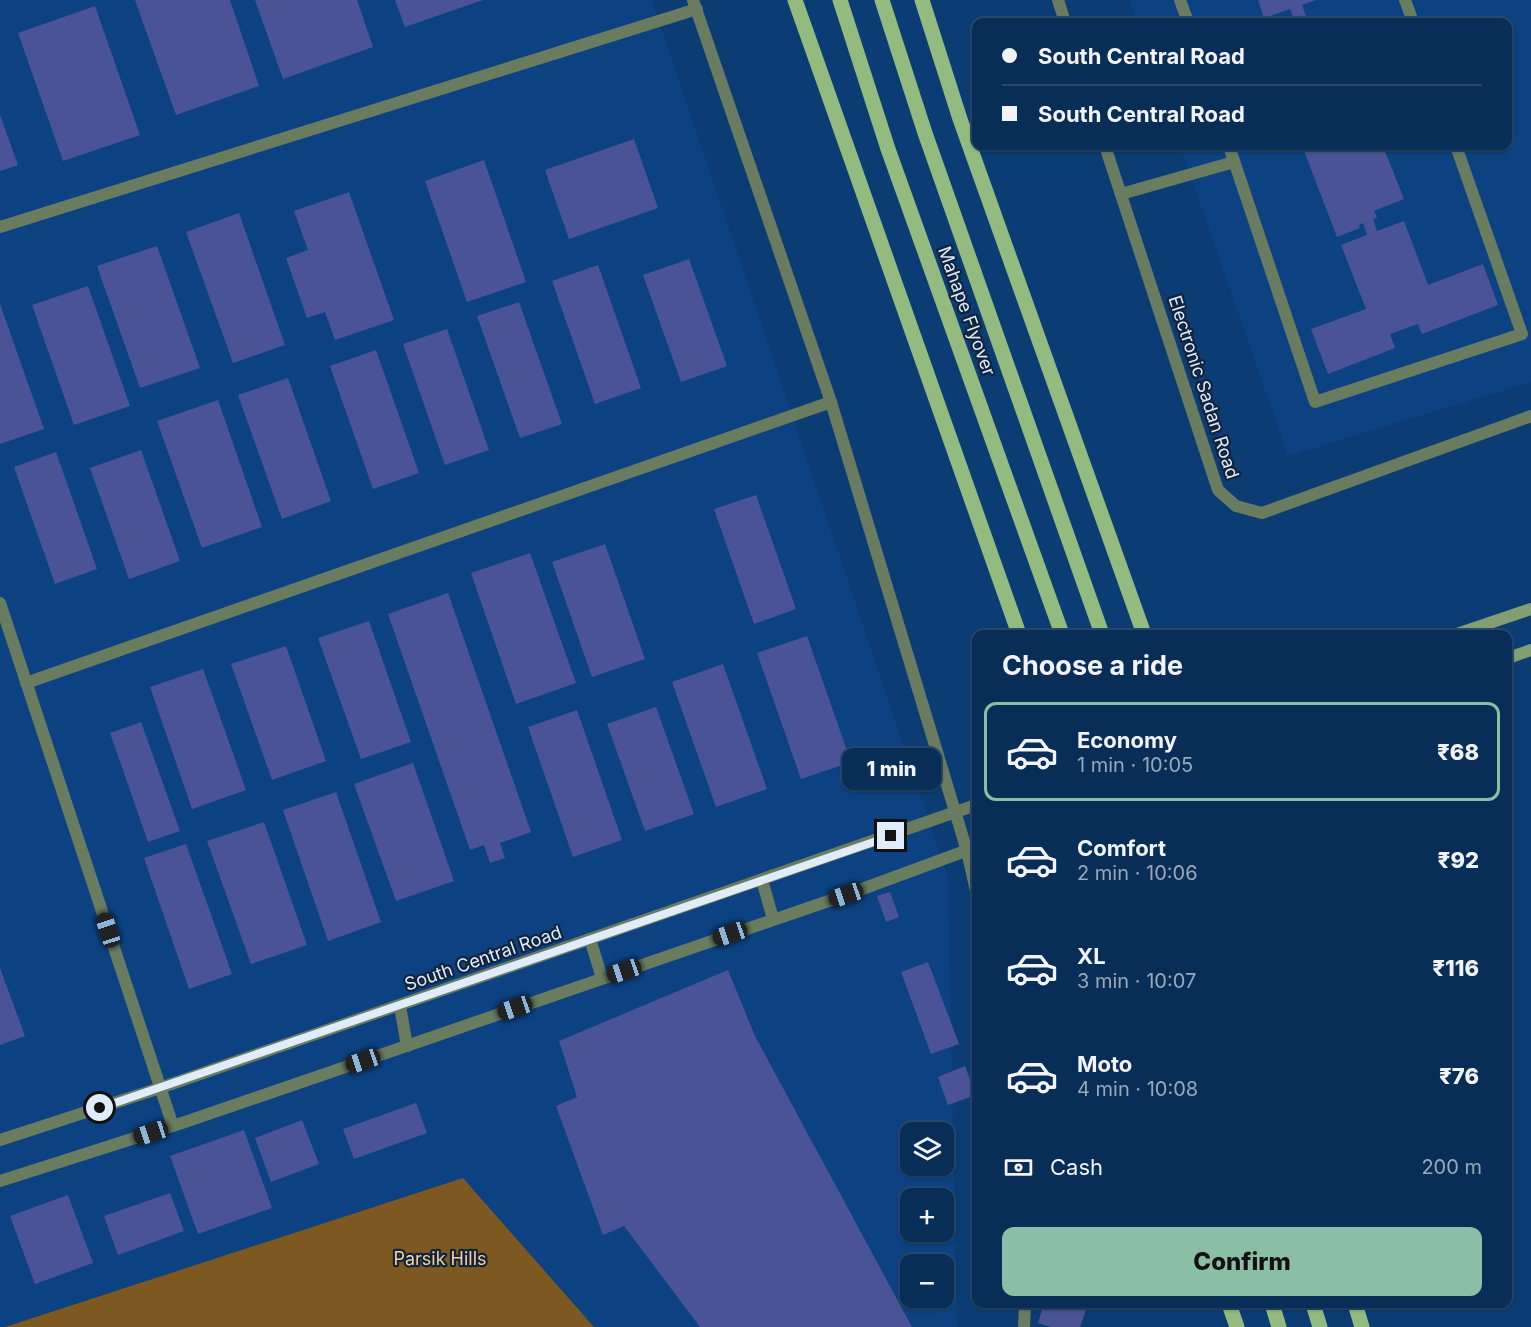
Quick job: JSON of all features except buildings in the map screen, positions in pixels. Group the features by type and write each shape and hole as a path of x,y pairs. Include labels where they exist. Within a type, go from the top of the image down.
{"main road":[{"path":"795,0 1018,630"},
{"name":"Mahape Flyover","path":"840,0 892,160 1061,630"},
{"name":"Mahape Flyover","path":"882,0 925,133 1101,630"},
{"path":"922,0 960,120 1143,630"},
{"path":"1469,630 1531,609"},
{"path":"1512,657 1531,650"},
{"path":"1231,1308 1237,1327"},
{"path":"1273,1308 1279,1327"},
{"path":"1314,1308 1320,1327"},
{"path":"1356,1308 1362,1327"}],"street":[{"path":"1058,0 1064,18"},
{"path":"1180,0 1187,18"},
{"path":"1406,0 1412,18"},
{"path":"0,227 695,4 831,402 956,813 972,849 173,1126 0,1181"},
{"name":"Electronic Sadan Road","path":"1107,150 1218,490 1236,506 1262,513 1531,416"},
{"path":"1230,150 1315,402 1521,334 1457,150"},
{"path":"1121,194 1234,162"},
{"path":"26,683 831,402"},
{"path":"0,603 173,1126"},
{"name":"South Central Road","path":"0,1140 400,1006 972,807"},
{"path":"762,880 773,919"},
{"path":"590,939 602,978"},
{"path":"400,1006 407,1046"},
{"path":"1024,1327 1025,1308"}],"shaded area":[{"path":"0,0 652,0 948,877 953,1122 900,1122 900,1176 954,1176 957,1327 594,1327 463,1178 0,1327"},
{"path":"1129,0 1531,0 1531,382 1288,456 1181,150 1512,150 1512,18 1136,18"}],"green space":[{"name":"Parsik Hills","path":"463,1178 594,1327 5,1327"}],"route":[{"path":"100,1108 891,836"}]}
